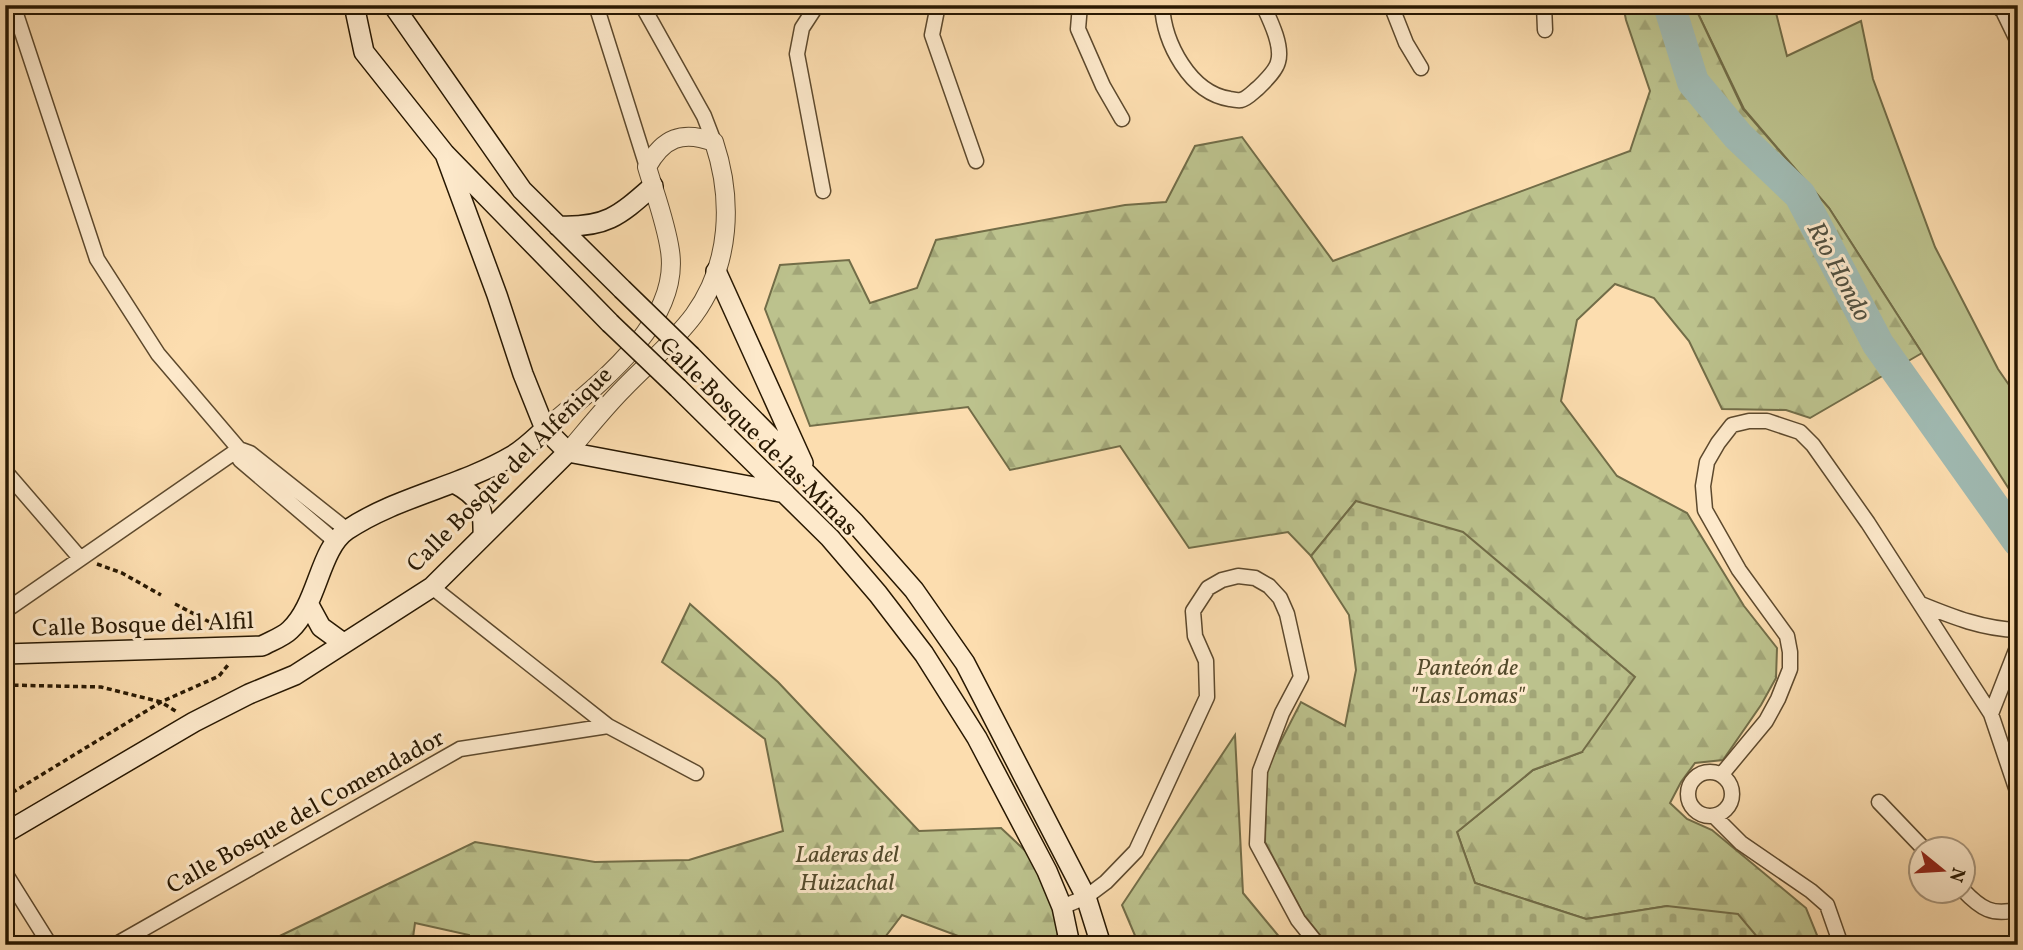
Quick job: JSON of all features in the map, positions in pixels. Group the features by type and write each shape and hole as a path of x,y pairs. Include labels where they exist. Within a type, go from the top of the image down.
{"main road":[{"name":"Calle Bosque de las Minas","path":"354,5 364,52 444,154 610,323 830,538 924,654 977,738 1047,871 1062,906 1070,945"},
{"name":"Calle Bosque de las Minas","path":"393,5 522,190 691,356 855,523 914,590 965,663 1086,897 1101,945"},
{"path":"444,154 545,429 568,452 785,493"},
{"path":"558,226 590,225 621,215 650,177"},
{"path":"716,271 809,477"},
{"name":"Calle Bosque del Alfeñique","path":"341,536 406,500 454,483 515,455 545,429"},
{"name":"Calle Bosque del Alfeñique","path":"5,833 194,722 249,694 295,676 432,587 568,452"},
{"path":"454,483 471,492 481,505 483,536"},
{"path":"341,536 309,606 321,627 343,643"},
{"name":"Calle Bosque del Alfil","path":"5,654 262,646 290,631 309,606"}],"street":[{"path":"13,5 97,259 158,354 239,449 250,453 341,536"},
{"path":"596,5 650,177"},
{"path":"642,5 704,116 714,142"},
{"path":"938,5 932,35 976,161"},
{"path":"1080,5 1079,30 1103,86 1122,119"},
{"path":"1162,5 1165,30 1183,64 1206,92 1240,101 1264,82 1278,62 1276,36 1263,5"},
{"path":"1391,5 1406,43 1421,68"},
{"path":"1544,5 1545,30"},
{"path":"1996,5 2003,11 2018,42"},
{"path":"816,6 802,28 797,54 823,191"},
{"path":"650,177 655,153 667,142 682,136 698,136 714,142"},
{"name":"Calle Bosque del Alfeñique","path":"568,452 621,391 680,332 701,303 716,271 726,228 725,184 714,142"},
{"name":"Calle Bosque del Alfeñique","path":"545,429 609,373 652,326 669,290 670,252 650,177"},
{"path":"1722,774 1766,721 1785,685 1790,669 1790,652 1787,636 1739,570 1705,510 1703,486 1707,462 1732,425 1767,421 1800,432 1813,445 1868,523 1991,714 2018,794"},
{"path":"5,611 239,449"},
{"path":"5,471 80,558"},
{"path":"1062,906 1086,897 1106,882 1136,851 1207,697 1206,661 1195,636 1193,611 1208,588 1222,580 1238,576 1255,578 1269,586 1280,598 1287,614 1301,677 1282,713 1261,771 1257,844 1298,920 1318,945"},
{"path":"432,587 608,726 696,773"},
{"path":"1921,604 1966,623 2018,630"},
{"path":"1991,714 2018,645"},
{"name":"Calle Bosque del Comendador","path":"115,945 460,749 608,726"},
{"path":"1703,772 1722,774 1730,783 1733,795 1725,811 1714,816 1704,816 1690,803 1690,785 1695,777 1703,772"},
{"path":"1879,802 1909,834"},
{"path":"1714,816 1741,844 1811,891 1827,905 1841,945"},
{"path":"5,873 50,945"},
{"path":"1977,904 1992,912 2006,913 2018,909"}],"path":[{"path":"80,558 122,573 161,595"},
{"path":"5,685 101,687 161,702 5,797"}],"green space":[{"path":"1623,5 1694,5 1743,109 1829,208 1922,353 1810,418 1786,410 1722,409 1689,341 1654,298 1615,284 1577,320 1561,401 1617,476 1687,513 1744,606 1777,648 1776,678 1761,705 1723,760 1695,763 1670,803 1687,819 1712,830 1806,908 1821,945 1760,945 1667,906 1586,919 1475,883 1457,832 1533,770 1582,752 1356,501 1311,556 1288,532 1189,548 1120,446 1010,470 968,407 810,426 765,309 780,265 849,260 870,303 917,288 936,240 1125,205 1166,202 1195,146 1242,137 1333,261 1630,151 1650,91"},
{"path":"1694,5 1774,5 1787,56 1861,21 1873,79 1935,247 1998,369 2018,398 2018,503 1829,208 1744,109"},
{"name":"Panteón de \"Las Lomas\"","path":"1356,501 1463,532 1635,677 1582,752 1533,770 1457,832 1475,883 1586,919 1667,906 1738,914 1764,945 1328,945 1304,915 1265,842 1267,768 1301,702 1345,726 1356,670 1349,615 1311,556"},
{"name":"Laderas del Huizachal","path":"690,604 778,682 919,831 1001,828 1047,871 1062,907 1056,945 982,945 902,915 879,945 468,945 469,935 415,923 412,945 261,945 475,842 595,862 689,860 783,831 765,739 662,662"},
{"path":"1235,735 1243,893 1286,945 1139,945 1122,905"}],"waterway":[{"name":"Rio Hondo","path":"1669,5 1693,82 1738,136 1800,195 1878,344 2018,541"}]}
